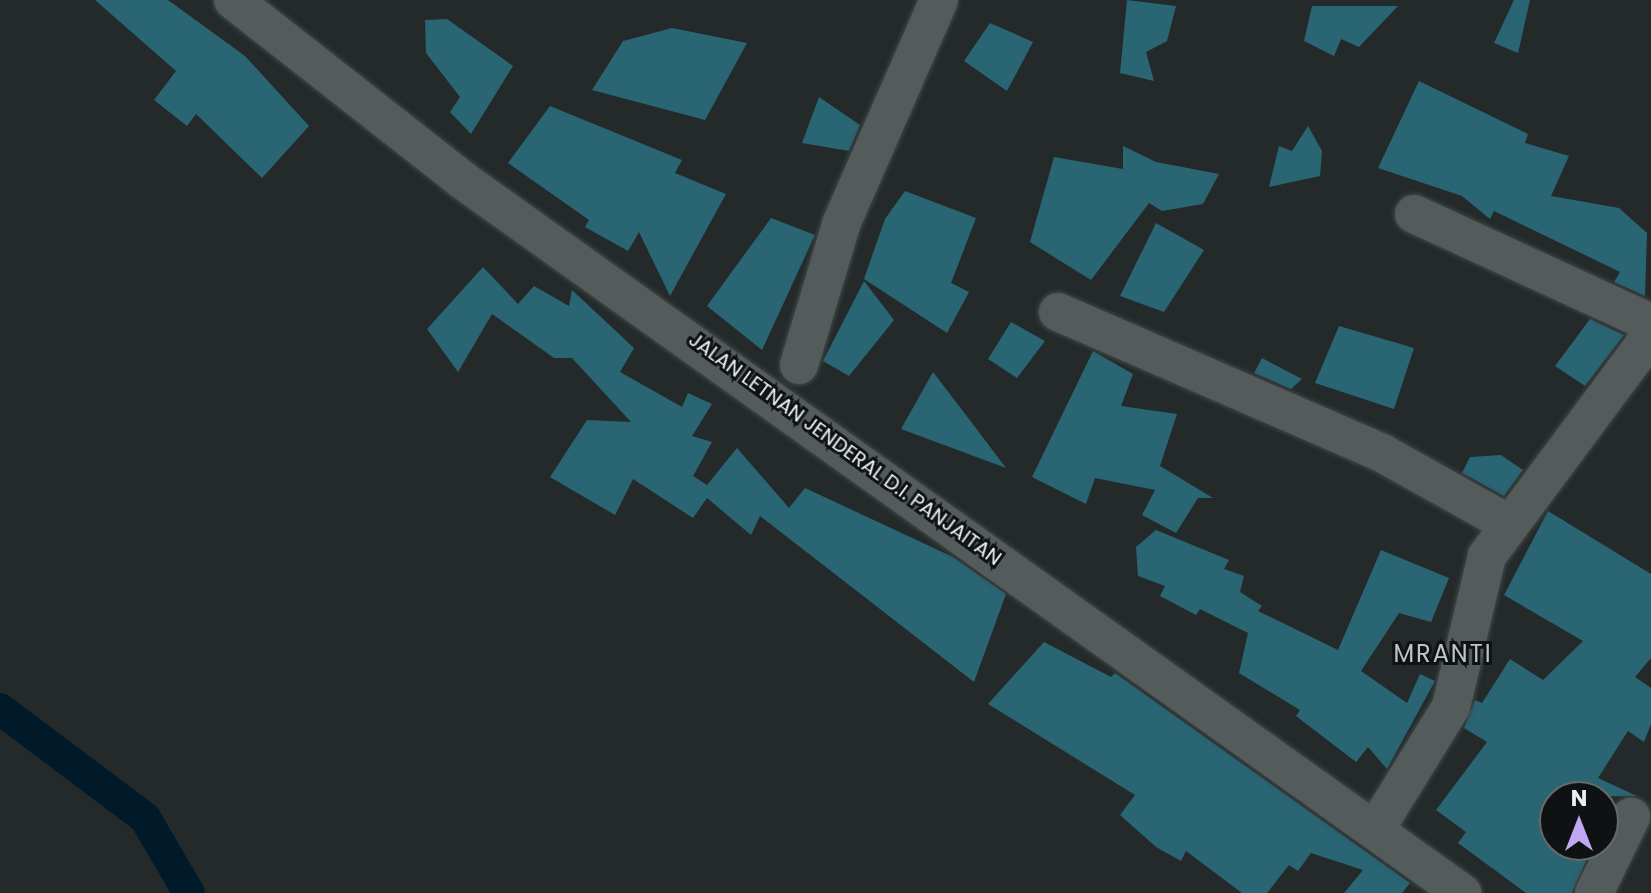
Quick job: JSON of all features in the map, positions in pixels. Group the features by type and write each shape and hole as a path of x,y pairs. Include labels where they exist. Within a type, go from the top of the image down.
{"street":[{"name":"JALAN LETNAN JENDERAL D.I. PANJAITAN","path":"233,0 461,179 1462,893"},
{"path":"799,365 842,222 939,0"},
{"path":"1414,214 1651,323"},
{"path":"1058,312 1382,453 1509,524"},
{"path":"1375,830 1437,739 1451,707 1473,593 1509,524 1651,335"},
{"path":"1594,893 1631,817"}],"building":[{"path":"95,0 168,0 245,56 309,126 262,178 196,114 187,126 154,100 176,71"},
{"path":"1127,0 1176,6 1167,41 1146,52 1154,81 1120,73"},
{"path":"1514,0 1530,0 1518,53 1494,43"},
{"path":"1312,6 1398,6 1359,47 1341,39 1334,56 1304,41"},
{"path":"447,19 513,66 471,134 450,112 460,97 426,53 425,20"},
{"path":"990,23 1033,42 1007,91 964,61"},
{"path":"672,28 747,43 705,120 592,90 623,41"},
{"path":"1419,81 1528,134 1525,143 1569,156 1551,196 1619,208 1647,233 1645,296 1614,282 1620,272 1494,211 1490,219 1462,196 1378,168"},
{"path":"819,97 860,125 849,151 802,143"},
{"path":"550,106 682,160 675,173 726,194 670,296 639,232 628,251 585,227 589,220 508,163"},
{"path":"1308,126 1322,151 1320,176 1269,187 1279,146 1292,151"},
{"path":"1123,146 1156,162 1219,174 1203,204 1162,211 1149,203 1091,280 1030,242 1054,157 1123,169"},
{"path":"905,191 976,218 951,283 969,292 947,333 864,279 885,219"},
{"path":"771,218 815,235 762,350 707,306"},
{"path":"1156,223 1204,250 1164,312 1120,296"},
{"path":"483,267 518,304 534,286 569,306 572,290 634,348 620,372 682,407 688,393 712,404 692,436 712,442 693,476 707,485 737,448 789,508 805,488 953,557 1006,594 974,682 760,516 751,535 707,498 693,518 633,479 615,515 550,477 587,420 631,422 572,358 554,358 492,314 458,372 427,329"},
{"path":"864,281 894,320 849,376 823,361"},
{"path":"1590,319 1624,335 1585,386 1555,366"},
{"path":"1011,322 1045,341 1017,378 988,359"},
{"path":"1339,326 1414,348 1394,409 1315,383"},
{"path":"1093,351 1133,374 1121,406 1177,414 1160,466 1213,498 1198,498 1176,533 1142,515 1155,490 1095,478 1086,504 1032,477"},
{"path":"1262,358 1302,379 1291,389 1254,373"},
{"path":"933,372 969,419 1006,468 901,429"},
{"path":"1501,455 1523,470 1504,496 1462,473 1470,457"},
{"path":"1548,511 1651,574 1651,658 1635,677 1651,688 1651,724 1644,742 1628,731 1598,778 1604,781 1539,781 1539,861 1586,861 1572,893 1526,893 1458,843 1466,832 1436,810 1487,742 1464,728 1475,700 1482,703 1510,659 1543,680 1583,641 1504,595"},
{"path":"1156,530 1229,560 1224,569 1244,576 1240,592 1262,606 1258,611 1338,650 1381,550 1449,578 1431,622 1399,613 1361,671 1407,703 1420,674 1435,681 1387,769 1368,747 1356,762 1296,716 1300,710 1239,673 1248,633 1200,609 1196,615 1160,596 1165,586 1138,576 1136,547"},
{"path":"1044,642 1111,677 1115,673 1410,883 1402,893 1344,893 1363,870 1311,853 1298,871 1289,865 1267,893 1242,893 1186,851 1181,861 1156,847 1120,815 1135,795 988,704"},
{"path":"1619,788 1637,796 1619,796"}],"waterway":[{"path":"0,709 145,818 189,893"}],"district":[{"name":"MRANTI","path":"1443,654"}]}
